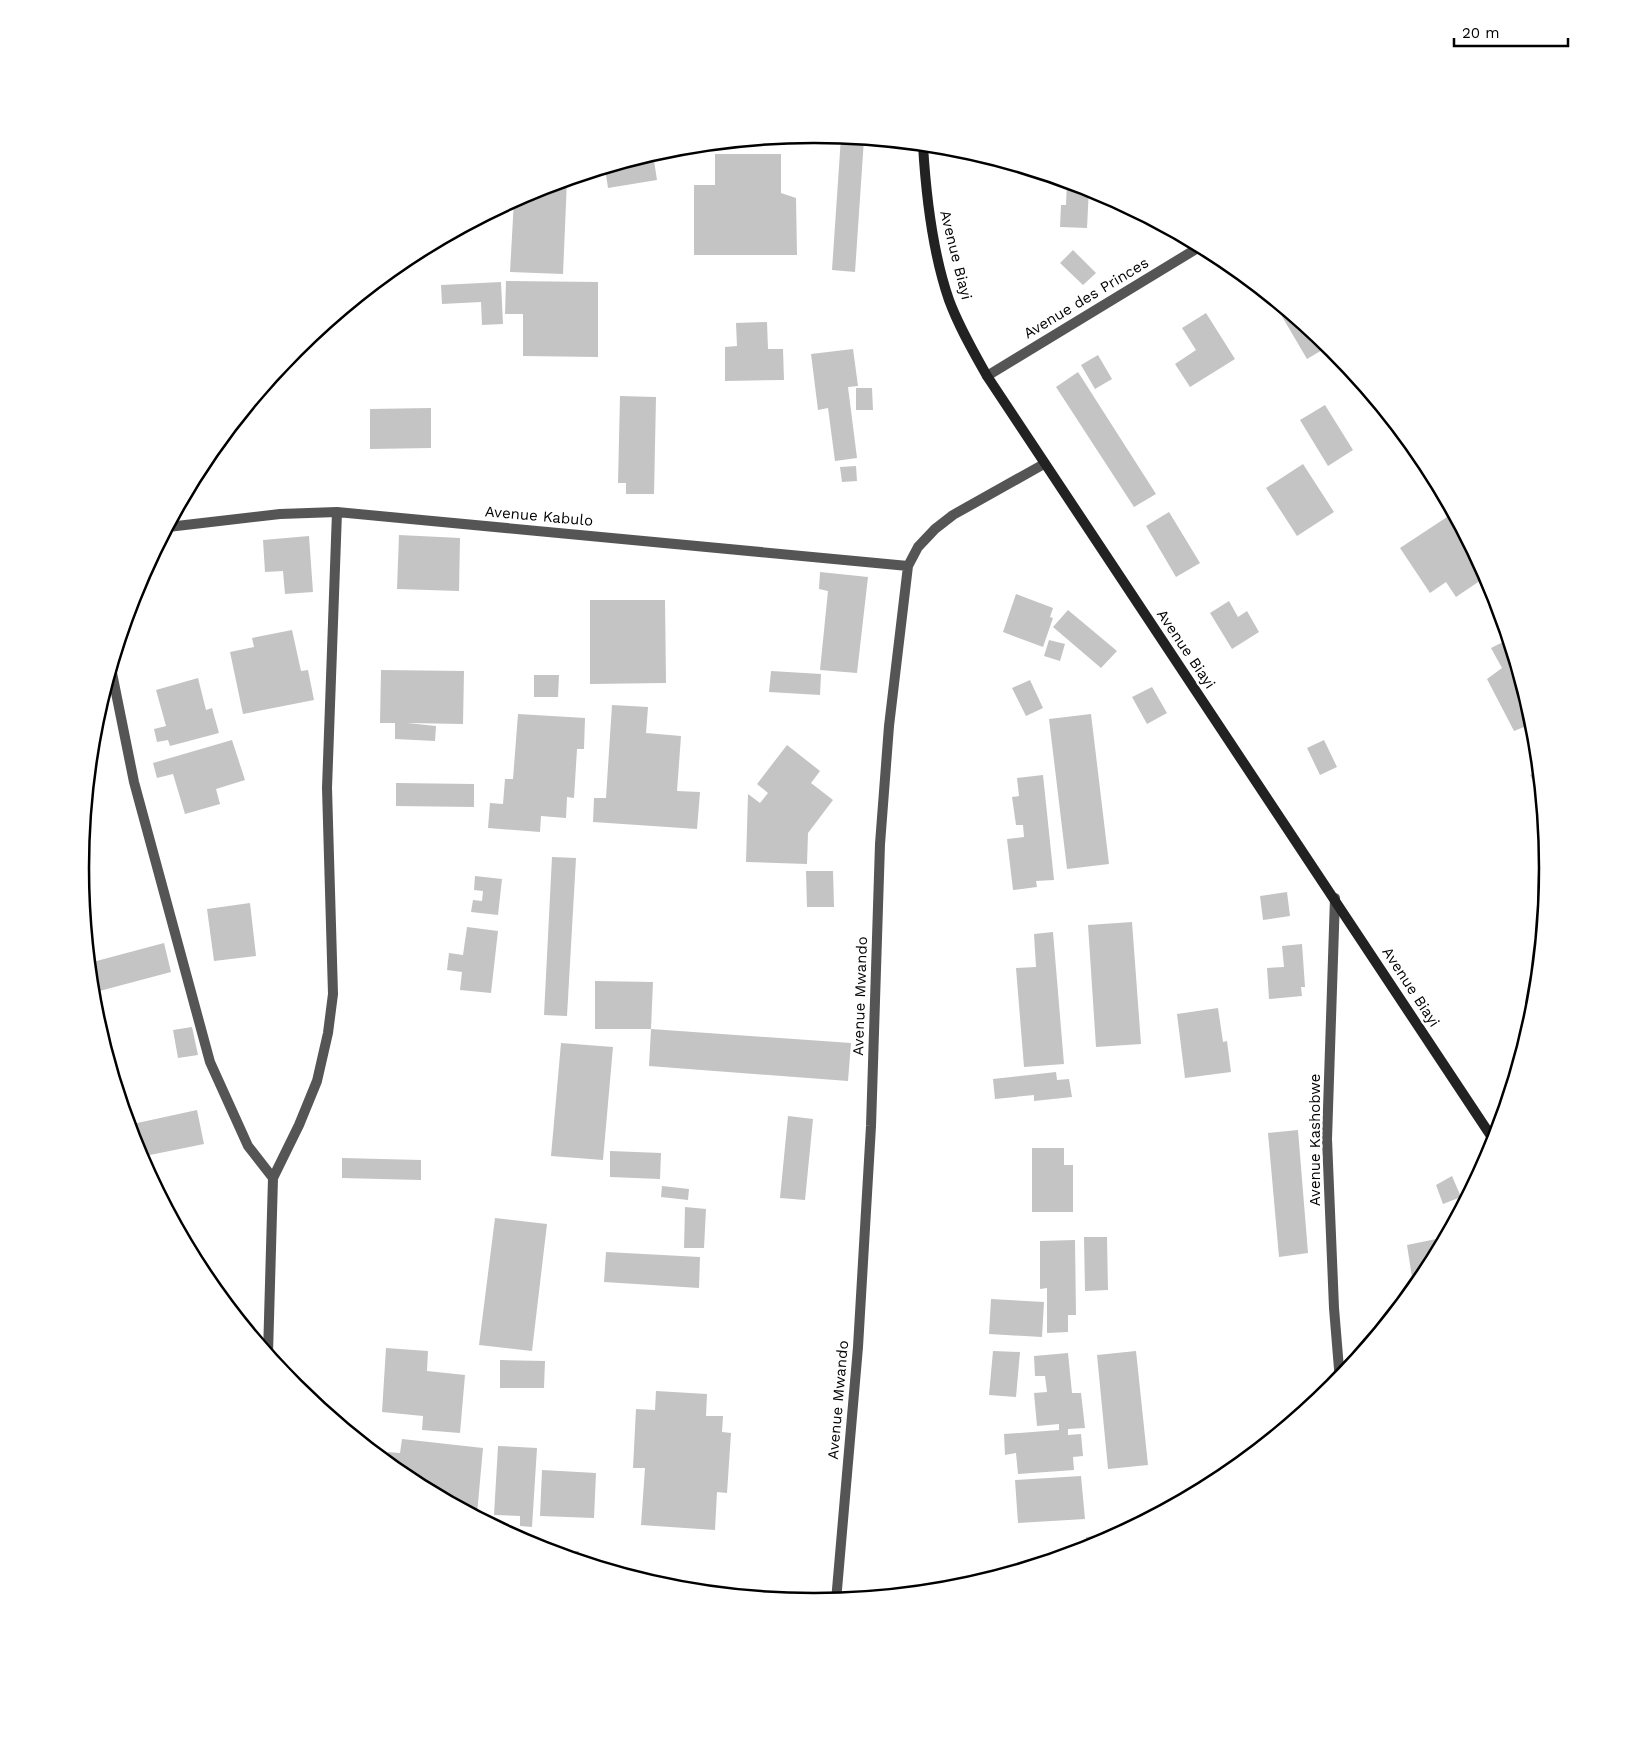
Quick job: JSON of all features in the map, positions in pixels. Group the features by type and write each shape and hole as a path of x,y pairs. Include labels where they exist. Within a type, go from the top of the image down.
{"street":[{"name":"Avenue Biayi","path":"923,151 930,215 949,299 965,336 987,376 1490,1134"},
{"name":"Avenue des Princes","path":"987,376 1194,250"},
{"name":"Avenue Mwando","path":"837,1594 858,1347 871,1126 880,844 889,726 908,566 918,546 953,515 1044,464"},
{"name":"Avenue Kabulo","path":"175,526 280,514 337,512 908,566"},
{"path":"268,1346 273,1178 300,1126 318,1081 328,1033 333,994 327,788 337,512"},
{"path":"113,680 134,782 210,1062 248,1146 273,1178"},
{"name":"Avenue Kashobwe","path":"1335,898 1327,1139 1339,1370"}],"building":[{"path":"841,144 864,144 855,272 832,270"},
{"path":"715,154 781,154 781,193 796,198 797,255 694,255 694,185 715,185"},
{"path":"654,161 657,180 608,188 606,173"},
{"path":"567,187 563,274 510,272 514,209"},
{"path":"1067,188 1089,197 1087,228 1060,227 1061,205 1066,205"},
{"path":"1073,250 1096,273 1083,285 1060,263"},
{"path":"506,281 598,282 598,357 523,356 523,314 505,314"},
{"path":"501,282 503,324 482,325 481,302 442,304 441,285"},
{"path":"1206,313 1235,359 1190,387 1175,364 1196,350 1182,328"},
{"path":"1280,313 1293,323 1322,350 1307,359"},
{"path":"767,322 768,349 783,349 784,380 725,381 725,347 737,346 736,323"},
{"path":"853,349 858,386 848,387 857,458 835,461 828,408 818,410 811,354"},
{"path":"1098,355 1112,379 1095,389 1081,365"},
{"path":"1078,372 1156,494 1134,507 1056,387"},
{"path":"856,388 872,388 873,410 856,410"},
{"path":"620,396 656,397 654,494 626,494 626,483 618,483"},
{"path":"1325,405 1353,450 1328,466 1300,420"},
{"path":"431,408 431,448 370,449 370,409"},
{"path":"1303,464 1334,512 1297,536 1266,488"},
{"path":"856,466 857,481 842,482 840,467"},
{"path":"1169,512 1200,563 1176,577 1146,526"},
{"path":"1448,516 1480,581 1456,597 1446,582 1430,593 1400,548"},
{"path":"399,535 460,538 459,591 397,589"},
{"path":"309,536 313,592 285,594 283,571 265,572 263,540"},
{"path":"820,572 868,577 857,673 820,670 828,591 819,589"},
{"path":"1016,594 1053,608 1050,617 1053,618 1043,647 1003,632"},
{"path":"590,600 665,600 666,683 590,684"},
{"path":"1229,601 1238,617 1247,611 1259,632 1232,649 1210,613"},
{"path":"1068,610 1117,651 1101,668 1053,627"},
{"path":"292,630 301,671 308,670 314,700 243,714 230,652 254,647 252,638"},
{"path":"1049,640 1065,644 1060,661 1044,656"},
{"path":"1504,642 1516,681 1526,726 1514,731 1487,679 1502,668 1491,648"},
{"path":"381,670 464,671 463,724 407,723 436,726 435,741 395,739 395,723 380,723"},
{"path":"771,671 821,674 820,695 769,692"},
{"path":"534,675 559,675 558,697 534,697"},
{"path":"198,678 206,710 212,708 219,733 170,746 168,740 157,742 154,729 166,726 156,690"},
{"path":"1030,680 1043,708 1026,716 1012,688"},
{"path":"1152,687 1167,713 1147,724 1132,697"},
{"path":"612,705 648,707 646,733 681,736 677,791 700,792 697,829 593,822 594,798 606,798"},
{"path":"518,714 585,718 584,749 577,749 574,798 567,797 566,818 541,816 540,832 488,828 490,803 503,804 505,779 513,779"},
{"path":"1091,714 1109,864 1067,869 1049,719"},
{"path":"232,740 245,780 216,789 220,804 185,814 173,774 157,778 153,763"},
{"path":"1324,740 1337,767 1320,775 1307,748"},
{"path":"787,745 820,771 811,783 833,800 808,833 807,864 746,862 748,794 760,803 768,793 757,784"},
{"path":"1534,773 1535,785 1530,775"},
{"path":"1043,775 1054,880 1036,881 1037,887 1013,890 1007,839 1024,837 1023,825 1016,825 1012,797 1019,796 1017,778"},
{"path":"396,783 474,784 474,807 396,806"},
{"path":"552,857 576,858 567,1016 544,1015"},
{"path":"806,871 833,871 834,907 807,907"},
{"path":"475,876 502,879 498,915 471,912 473,900 482,901 483,891 474,890"},
{"path":"1287,892 1290,916 1263,920 1260,896"},
{"path":"250,903 256,956 214,961 207,909"},
{"path":"1132,922 1141,1044 1096,1047 1088,925"},
{"path":"467,927 498,931 491,993 460,990 462,972 447,970 449,953 463,955"},
{"path":"1053,932 1064,1064 1024,1067 1016,968 1036,967 1034,934"},
{"path":"164,943 171,972 100,991 95,961"},
{"path":"1302,944 1305,987 1301,987 1302,996 1269,999 1267,968 1284,967 1282,946"},
{"path":"595,981 653,982 651,1029 595,1029"},
{"path":"1218,1008 1223,1042 1227,1041 1231,1072 1185,1078 1177,1014"},
{"path":"192,1027 198,1055 178,1058 173,1030"},
{"path":"651,1029 851,1043 848,1081 649,1066"},
{"path":"561,1043 613,1047 603,1160 551,1156"},
{"path":"1056,1072 1057,1080 1069,1079 1072,1097 1034,1101 1034,1095 995,1099 993,1079"},
{"path":"197,1110 204,1144 148,1155 135,1123"},
{"path":"788,1116 813,1119 805,1200 780,1198"},
{"path":"1298,1130 1308,1253 1279,1257 1268,1133"},
{"path":"1032,1148 1064,1148 1064,1165 1073,1165 1073,1212 1032,1212"},
{"path":"610,1151 661,1153 660,1179 610,1177"},
{"path":"342,1158 421,1160 421,1180 342,1178"},
{"path":"1452,1176 1461,1197 1443,1204 1436,1185"},
{"path":"662,1186 689,1189 688,1200 661,1197"},
{"path":"685,1207 706,1209 704,1248 684,1248"},
{"path":"495,1218 547,1224 532,1351 479,1345"},
{"path":"1084,1237 1107,1237 1108,1290 1085,1291"},
{"path":"1438,1239 1412,1280 1407,1245"},
{"path":"1075,1240 1076,1315 1068,1315 1068,1332 1047,1333 1047,1288 1040,1289 1040,1241"},
{"path":"606,1252 700,1257 699,1288 604,1282"},
{"path":"991,1299 1044,1302 1042,1337 989,1334"},
{"path":"386,1348 428,1351 427,1371 465,1375 460,1433 422,1430 423,1416 382,1412"},
{"path":"993,1351 1020,1352 1016,1397 989,1395"},
{"path":"1136,1351 1148,1465 1108,1469 1097,1355"},
{"path":"1068,1353 1072,1393 1081,1393 1085,1428 1068,1429 1068,1435 1081,1434 1083,1456 1073,1457 1074,1470 1018,1474 1016,1453 1005,1455 1004,1434 1059,1430 1059,1424 1037,1426 1034,1393 1047,1392 1045,1376 1035,1376 1034,1356"},
{"path":"500,1360 545,1361 544,1388 500,1388"},
{"path":"656,1391 707,1394 706,1416 723,1416 722,1432 731,1433 727,1493 717,1492 715,1530 641,1525 645,1468 633,1468 636,1409 655,1410"},
{"path":"402,1439 483,1448 477,1510 411,1472 388,1455 388,1452 400,1453"},
{"path":"498,1446 537,1448 532,1527 520,1526 520,1516 494,1515"},
{"path":"542,1470 596,1473 594,1518 540,1516"},
{"path":"1081,1476 1085,1519 1018,1523 1015,1480"},
{"path":"1099,1536 1086,1541 1086,1537"},
{"path":"568,1551 579,1551 579,1555"}]}
